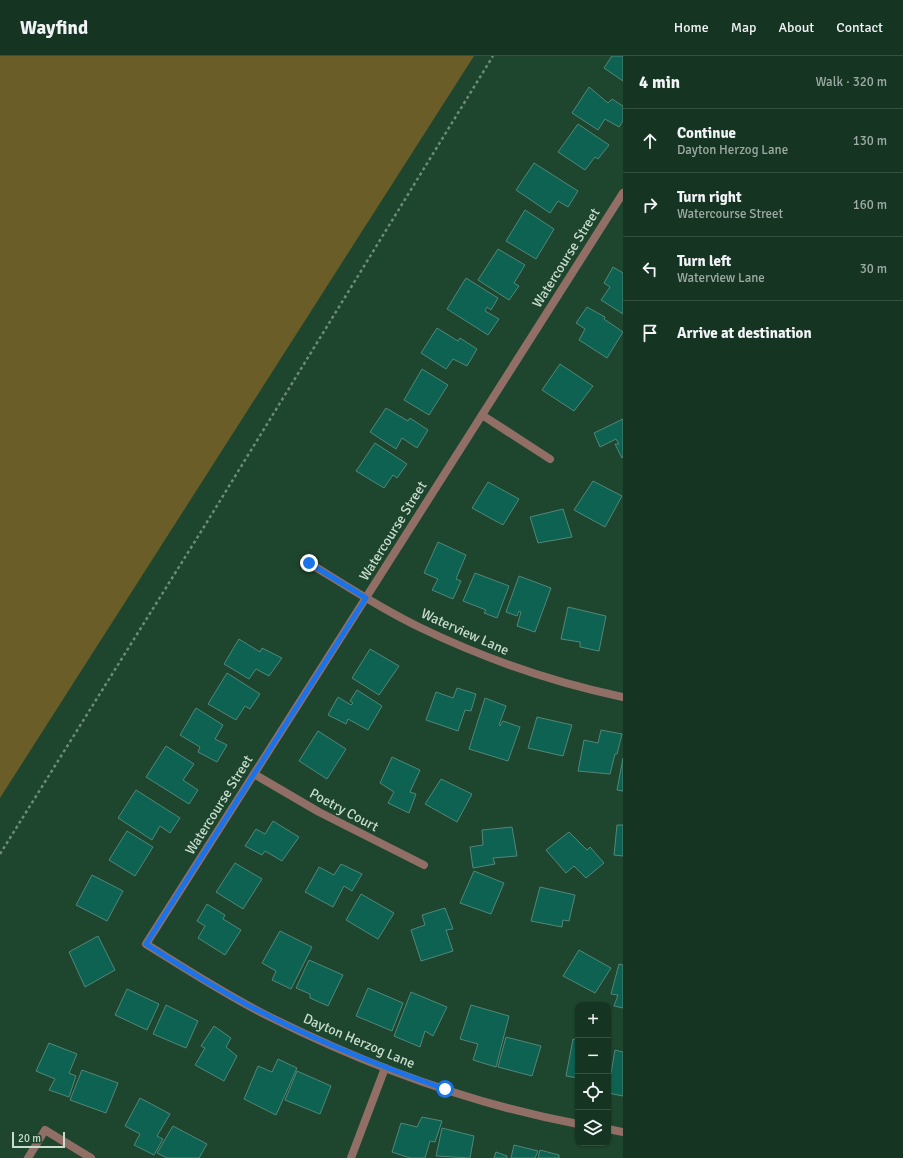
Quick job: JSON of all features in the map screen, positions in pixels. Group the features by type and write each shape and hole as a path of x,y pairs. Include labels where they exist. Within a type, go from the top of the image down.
{"street":[{"name":"Watercourse Street","path":"146,944 623,193"},
{"path":"482,416 550,459"},
{"name":"Waterview Lane","path":"309,563 366,598 418,627 476,654 587,690 623,697"},
{"name":"Poetry Court","path":"254,774 319,812 424,864"},
{"name":"Dayton Herzog Lane","path":"146,944 208,983 267,1016 336,1048 385,1068 445,1089 506,1107 575,1123"},
{"path":"351,1158 385,1068"},
{"path":"28,1158 45,1130 91,1158"},
{"path":"611,1130 623,1132"}],"path":[{"path":"0,854 203,529 493,56"}],"shaded area":[{"path":"0,56 474,56 0,798"}],"building":[{"path":"612,56 623,56 623,81 604,68"},
{"path":"589,87 608,103 612,99 623,106 623,121 619,127 605,119 598,130 572,113"},
{"path":"578,124 609,145 598,159 595,157 585,170 558,152"},
{"path":"534,163 578,191 568,207 558,201 550,213 516,190"},
{"path":"525,210 554,229 536,259 506,241"},
{"path":"498,249 525,265 514,283 519,286 509,300 478,280"},
{"path":"613,267 623,273 623,314 601,300 610,287 604,283"},
{"path":"466,278 498,298 491,310 487,307 485,311 499,319 488,335 447,309"},
{"path":"587,307 605,317 604,319 623,332 607,358 579,340 585,329 576,323"},
{"path":"437,328 458,341 460,338 477,349 467,366 453,359 446,369 421,353"},
{"path":"560,364 593,386 574,411 542,390"},
{"path":"422,369 448,385 429,415 404,400"},
{"path":"386,408 408,421 410,418 428,430 417,448 402,438 396,449 370,432"},
{"path":"623,419 622,458 615,444 619,444 616,439 600,447 594,433"},
{"path":"375,443 407,464 397,478 393,475 384,488 356,471"},
{"path":"593,481 622,496 605,527 574,510"},
{"path":"488,482 519,499 503,525 472,508"},
{"path":"563,509 572,537 538,543 530,517"},
{"path":"438,542 466,555 456,579 461,581 453,599 432,590 438,579 424,573"},
{"path":"475,573 509,586 497,618 484,613 486,610 463,601"},
{"path":"519,576 551,588 535,632 517,626 521,612 519,611 517,616 506,612"},
{"path":"568,607 606,616 599,651 580,647 580,642 561,639"},
{"path":"239,639 260,652 262,648 282,658 269,676 256,669 249,679 224,664"},
{"path":"370,649 399,666 379,695 352,678"},
{"path":"227,673 260,694 250,709 245,706 236,720 208,704"},
{"path":"457,688 476,694 471,711 465,710 458,731 426,720 436,692 453,698"},
{"path":"357,690 382,706 368,730 348,719 346,724 328,715 338,697 351,705 353,703 350,701"},
{"path":"485,698 506,706 499,725 500,726 503,721 520,727 508,761 469,749"},
{"path":"196,708 223,725 215,739 227,745 217,762 198,752 200,747 180,735"},
{"path":"537,717 572,725 563,756 528,748"},
{"path":"601,730 622,734 610,774 578,771 584,740 598,743"},
{"path":"318,731 346,749 327,779 299,761"},
{"path":"166,746 194,764 183,780 198,790 189,804 146,777"},
{"path":"392,757 420,770 410,792 416,794 409,813 388,803 394,792 380,783"},
{"path":"623,758 623,791 617,790"},
{"path":"441,779 472,794 457,822 425,804"},
{"path":"136,790 180,818 170,833 160,826 152,840 118,818"},
{"path":"273,821 299,837 282,861 265,851 262,855 245,846 256,829 265,834"},
{"path":"617,825 623,825 623,856 614,855"},
{"path":"512,827 517,856 493,858 495,864 473,868 470,847 483,845 482,830"},
{"path":"127,831 153,847 135,876 109,860"},
{"path":"569,832 587,850 590,847 604,863 586,878 574,866 566,873 546,850"},
{"path":"235,863 262,879 243,909 216,892"},
{"path":"341,864 362,874 352,891 344,886 333,907 305,892 319,867 334,875"},
{"path":"474,871 504,883 491,914 460,903"},
{"path":"92,875 123,891 107,921 76,905"},
{"path":"540,887 575,895 569,921 563,920 562,927 531,921"},
{"path":"361,894 394,913 378,939 346,920"},
{"path":"207,904 225,915 223,919 241,930 225,955 198,938 205,926 197,921"},
{"path":"445,908 453,929 446,930 453,951 421,961 411,930 425,925 422,915"},
{"path":"280,931 312,947 291,989 272,980 276,971 262,963"},
{"path":"98,936 115,970 85,987 69,952"},
{"path":"579,950 611,968 595,993 563,976"},
{"path":"309,960 343,975 328,1006 310,998 310,994 296,988"},
{"path":"619,964 623,965 623,1008 614,1006 618,995 611,994"},
{"path":"368,988 403,1003 392,1031 356,1016"},
{"path":"127,989 159,1004 147,1030 115,1015"},
{"path":"411,992 447,1007 433,1036 425,1031 420,1047 394,1036"},
{"path":"166,1005 198,1021 186,1048 153,1034"},
{"path":"471,1005 509,1016 496,1067 473,1060 478,1044 460,1039"},
{"path":"214,1026 231,1038 226,1047 237,1056 224,1081 195,1065 205,1048 201,1046"},
{"path":"506,1037 541,1046 532,1076 498,1067"},
{"path":"573,1039 575,1039 575,1078 566,1076"},
{"path":"49,1043 77,1054 69,1073 76,1076 69,1097 49,1090 55,1079 36,1071"},
{"path":"615,1050 623,1052 623,1096 611,1094 611,1073"},
{"path":"278,1059 297,1068 276,1115 244,1099 258,1066 272,1072"},
{"path":"82,1070 118,1083 106,1113 70,1100"},
{"path":"297,1071 331,1086 320,1114 285,1100"},
{"path":"140,1098 170,1114 157,1136 163,1139 154,1155 134,1145 140,1134 125,1126"},
{"path":"422,1117 442,1121 435,1142 430,1141 425,1158 410,1158 392,1152 401,1123 417,1127"},
{"path":"173,1126 207,1144 199,1158 167,1158 157,1153"},
{"path":"442,1128 474,1136 470,1158 436,1156"},
{"path":"514,1145 538,1151 535,1158 511,1158"},
{"path":"540,1150 559,1155 559,1158 538,1158"},
{"path":"496,1152 507,1156 507,1158 494,1158"}],"route":[{"path":"309,563 366,598 146,944 208,983 267,1016 336,1048 385,1068 445,1089"}]}
